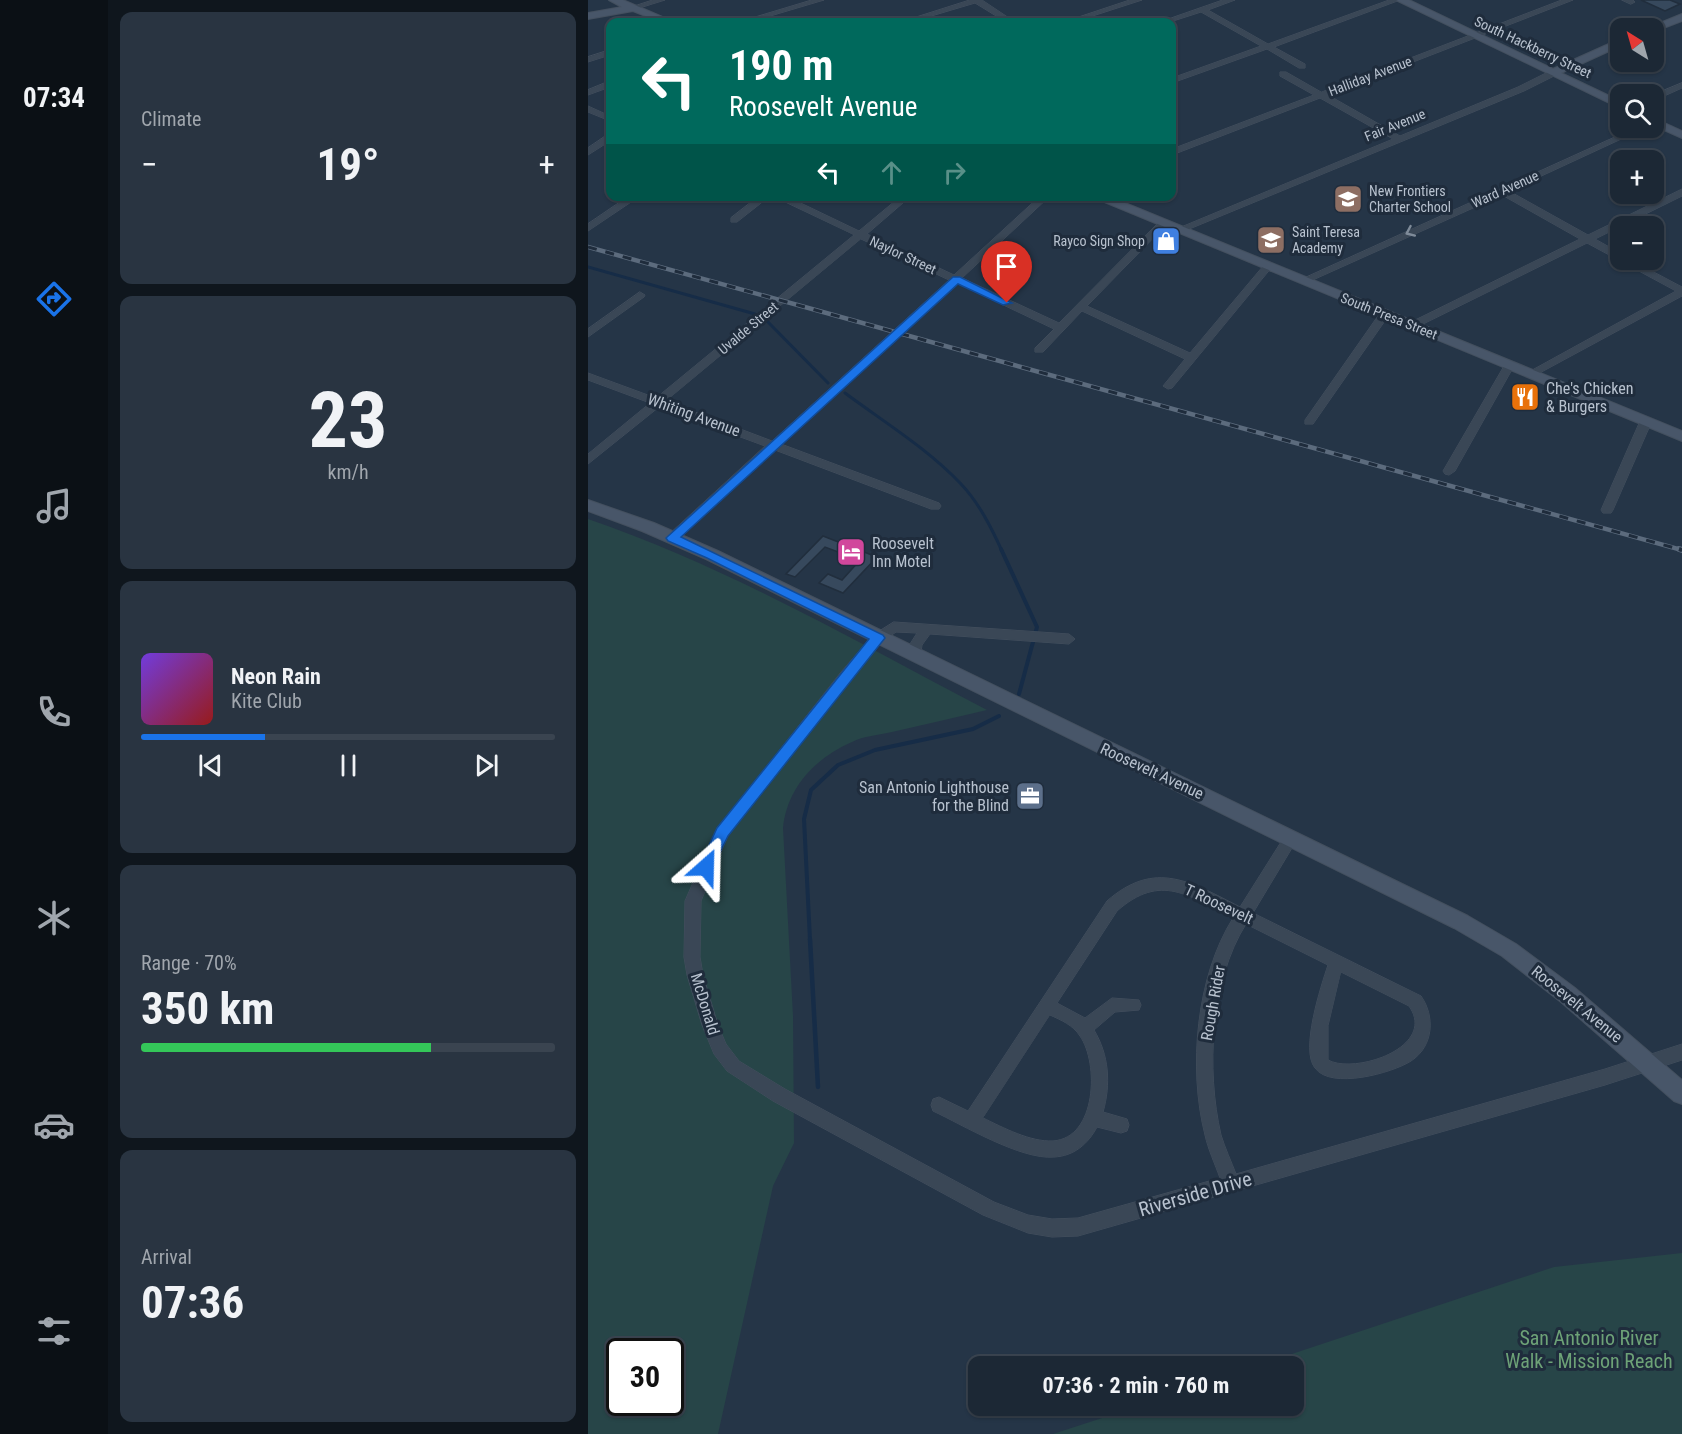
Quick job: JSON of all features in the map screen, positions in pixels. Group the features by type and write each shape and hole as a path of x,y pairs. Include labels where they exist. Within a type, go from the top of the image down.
{"main road":[{"path":"614,0 659,18"},
{"name":"South Hackberry Street","path":"1402,0 1610,100"},
{"path":"588,16 633,8"},
{"path":"1664,24 1682,17"},
{"name":"Fair Avenue","path":"1553,73 1610,46"},
{"path":"1664,126 1682,135"},
{"name":"South Presa Street","path":"1108,201 1682,436"},
{"name":"Roosevelt Avenue","path":"588,505 712,555 1461,922 1509,950 1568,995 1682,1094"}],"street":[{"path":"633,8 661,0"},
{"path":"757,18 820,0"},
{"path":"918,18 977,0 1005,18"},
{"path":"1081,18 1138,0"},
{"path":"1208,0 1217,5"},
{"path":"1176,18 1231,0"},
{"path":"1176,80 1396,0"},
{"name":"Halliday Avenue","path":"1176,150 1569,0"},
{"path":"1202,10 1302,66"},
{"path":"588,60 606,53"},
{"name":"Fair Avenue","path":"1179,230 1521,90 1553,73"},
{"path":"1282,74 1400,139"},
{"path":"1664,93 1682,85"},
{"path":"588,93 606,86"},
{"path":"588,109 606,117"},
{"name":"Ward Avenue","path":"1303,281 1619,138"},
{"path":"588,152 606,140"},
{"path":"1502,191 1610,251"},
{"path":"1411,326 1682,192"},
{"path":"588,228 628,201"},
{"path":"734,220 759,201"},
{"name":"Naylor Street","path":"788,201 1061,328"},
{"name":"Uvalde Street","path":"588,460 901,201"},
{"path":"672,538 1041,201"},
{"path":"1039,350 1162,224"},
{"path":"1168,386 1267,267"},
{"path":"1643,270 1682,291"},
{"path":"1530,374 1682,291"},
{"path":"588,334 640,295"},
{"path":"1081,307 1192,358"},
{"path":"1309,422 1383,315"},
{"path":"1449,471 1509,366"},
{"name":"Whiting Avenue","path":"588,376 935,506"},
{"path":"1607,510 1646,421"},
{"path":"878,638 894,627 1069,639"},
{"path":"915,656 916,644 927,628"},
{"name":"McDonald","path":"733,1066 720,1049 695,975 692,957 693,901 722,832 878,638"},
{"name":"Rough Rider","path":"1231,1185 1213,1135 1207,1092 1205,1052 1208,1013 1227,941 1291,838"},
{"name":"T Roosevelt","path":"972,1120 1112,906 1132,890 1158,882 1176,884 1337,961 1415,1001 1420,1006 1423,1017 1422,1032 1413,1050 1404,1056 1342,1073 1334,1072 1321,1064 1319,1034 1326,992 1337,961"},
{"path":"1084,1028 1112,1005 1133,1005"},
{"path":"939,1105 1026,1144 1052,1149 1065,1148 1079,1141 1094,1118 1098,1097 1097,1066 1090,1037 1084,1028 1070,1016 1046,1006"},
{"name":"Riverside Drive","path":"733,1066 779,1095 989,1209 1028,1224 1052,1228 1078,1227 1231,1185 1649,1064 1682,1052"},
{"path":"1094,1118 1121,1125"}],"green space":[{"path":"588,519 640,538 741,583 841,632 987,710 856,740 815,766 805,776 790,800 783,828 793,1016 794,1143 773,1186 718,1434 588,1434"},
{"name":"San Antonio River Walk - Mission Reach","path":"1682,1253 1682,1434 1053,1434 1108,1416 1304,1416 1304,1356 1286,1356 1554,1267"}],"building":[{"path":"1641,0 1670,0 1680,4 1665,11"},
{"name":"Rayco Sign Shop","path":"1164,233 1178,238 1168,248 1154,243"},
{"name":"Roosevelt Inn Motel","path":"823,536 877,557 843,593 819,583 828,574 842,580 860,560 825,547 795,577 786,574"}],"waterway":[{"path":"588,267 755,314"},
{"path":"767,321 828,383"},
{"path":"845,393 920,447 961,484 979,507 1002,551"},
{"path":"1001,549 1037,627 1019,694"},
{"path":"810,940 804,819 811,790 838,765 875,750 973,729 999,716"},
{"path":"810,939 818,1087"}],"railway":[{"path":"588,247 1682,550 1679,549"}],"place":[{"name":"New Frontiers Charter School","path":"1348,199"},
{"name":"Saint Teresa Academy","path":"1271,240"},
{"name":"Rayco Sign Shop","path":"1166,241"},
{"name":"Che's Chicken & Burgers","path":"1525,397"},
{"name":"Roosevelt Inn Motel","path":"851,552"},
{"name":"San Antonio Lighthouse for the Blind","path":"1030,796"}],"route":[{"path":"706,867 722,832 878,638 712,555 672,538 956,279 1007,303"}]}
